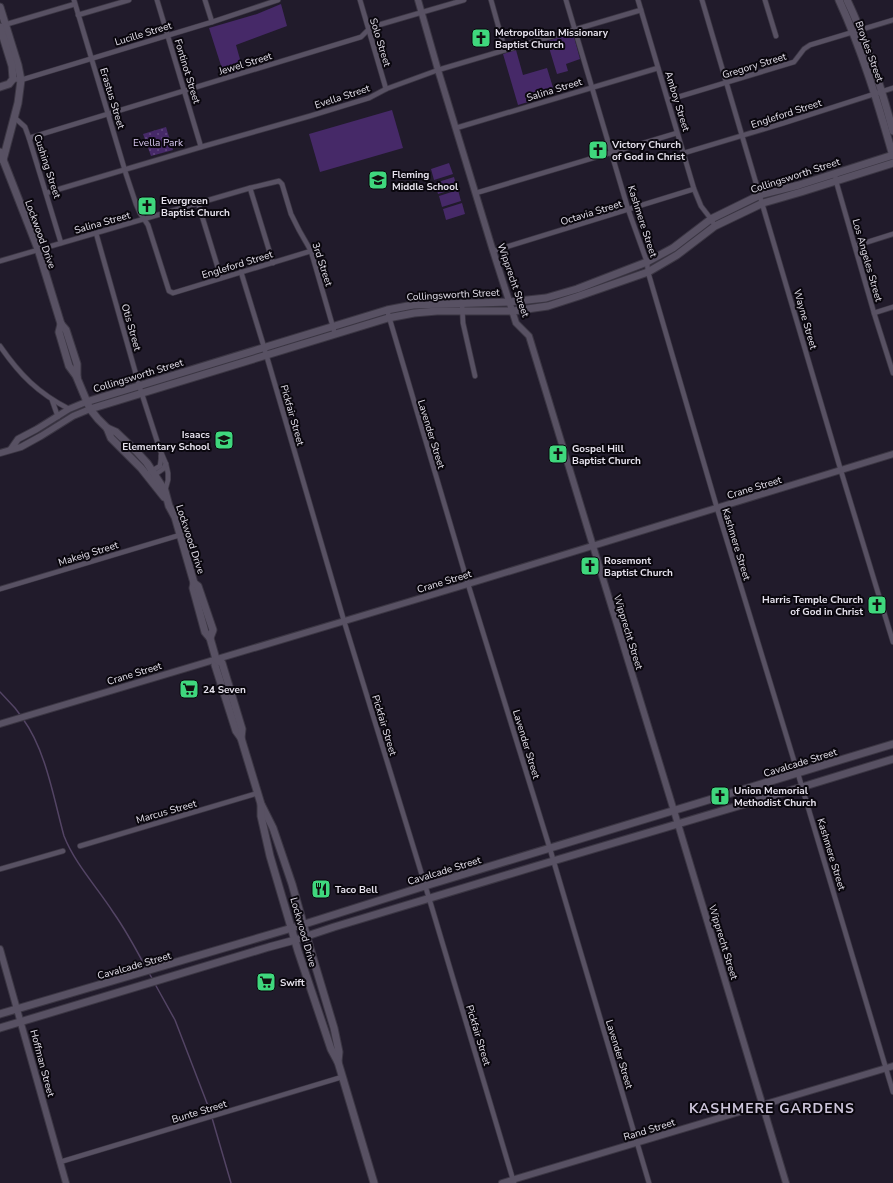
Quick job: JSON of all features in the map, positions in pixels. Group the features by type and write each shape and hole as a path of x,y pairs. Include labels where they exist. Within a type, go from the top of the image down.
{"main road":[{"name":"Broyles Street","path":"839,0 857,31"},
{"name":"Broyles Street","path":"847,0 893,132"},
{"path":"0,7 2,26 12,66 13,79 9,84 0,87"},
{"path":"2,26 18,65 21,80 18,103 3,160"},
{"name":"Broyles Street","path":"878,92 893,155"},
{"name":"Lockwood Drive","path":"0,152 38,249 60,324 66,330 77,364 78,378 88,405 98,420 107,428 111,438 151,474 165,491 168,502"},
{"name":"Collingsworth Street","path":"88,405 139,385 387,310 412,305 436,303 509,302 546,298 579,288 647,262 673,248 711,219 760,195 893,155"},
{"name":"Collingsworth Street","path":"88,405 142,393 388,318 414,313 437,311 513,312 548,306 648,272 677,255 716,226 763,203 893,163"},
{"name":"Lockwood Drive","path":"151,474 175,517 194,583 198,586 213,630 210,638 216,659 215,665 236,731 241,738 261,804 273,828 282,854 330,1013 339,1052 338,1062"},
{"name":"Cavalcade Street","path":"0,1014 292,928 425,886 893,744"},
{"path":"861,754 865,767"},
{"path":"0,1028 295,940 553,860 893,759"},
{"path":"737,792 740,805"},
{"name":"Lockwood Drive","path":"261,804 260,816 270,856 295,940 331,1049 338,1062 374,1183"},
{"path":"612,830 616,842"},
{"path":"270,856 282,854"},
{"path":"488,868 491,879"},
{"path":"200,955 204,967"},
{"path":"111,982 115,994"},
{"path":"320,1017 330,1013"}],"street":[{"path":"78,15 130,0"},
{"name":"Fontinot Street","path":"156,0 168,35 201,147"},
{"path":"205,0 212,22"},
{"name":"Lucille Street","path":"13,79 21,80 212,22 278,0"},
{"name":"Solo Street","path":"360,0 386,89"},
{"name":"Wipprecht Street","path":"418,0 509,302 516,323 529,336 786,1183"},
{"name":"Jewel Street","path":"29,138 361,37 375,26 464,0"},
{"path":"491,0 506,50"},
{"name":"Kashmere Street","path":"566,0 628,209 647,262 648,272 717,508 893,1092"},
{"name":"Amboy Street","path":"638,0 694,189 701,206 716,226"},
{"name":"Wayne Street","path":"702,0 893,642"},
{"path":"765,0 776,36"},
{"path":"2,26 74,2"},
{"name":"Erastus Street","path":"74,2 136,204 148,225 169,291"},
{"name":"Evella Street","path":"46,193 369,98 386,89 438,70 641,10"},
{"name":"Gregory Street","path":"668,100 794,62 804,49 810,45 893,20"},
{"name":"Salina Street","path":"456,128 658,68"},
{"name":"Engleford Street","path":"684,153 743,136 893,88"},
{"name":"Cushing Street","path":"14,117 25,127 61,242"},
{"path":"476,193 677,133"},
{"name":"Los Angeles Street","path":"835,173 854,246 893,373"},
{"name":"Salina Street","path":"0,261 61,242 279,181"},
{"name":"3rd Street","path":"279,181 282,184 299,230 311,251 335,334"},
{"path":"250,188 273,263"},
{"name":"Octavia Street","path":"493,251 694,189"},
{"path":"198,203 221,278"},
{"name":"Otis Street","path":"96,233 139,385 166,464 168,480 165,491"},
{"path":"854,246 893,234"},
{"name":"Engleford Street","path":"169,291 173,293 311,251"},
{"name":"Pickfair Street","path":"241,272 344,621 514,1181"},
{"path":"462,303 463,323 475,376"},
{"path":"874,313 893,307"},
{"name":"Lavender Street","path":"387,310 388,318 550,849 649,1183"},
{"path":"0,346 12,364 35,388 69,410"},
{"path":"52,400 58,417"},
{"name":"Collingsworth Street","path":"11,449 18,439 69,410 88,405"},
{"name":"Collingsworth Street","path":"0,453 21,447 73,416 88,405"},
{"name":"Otis Street","path":"151,474 160,466 160,450"},
{"name":"Crane Street","path":"0,724 468,584 893,454"},
{"path":"151,474 163,469 166,464"},
{"name":"Makeig Street","path":"0,589 180,535"},
{"name":"Marcus Street","path":"80,846 258,793"},
{"path":"0,869 63,851"},
{"name":"Hoffman Street","path":"0,949 66,1183"},
{"name":"Rand Street","path":"502,1183 514,1181 637,1142 893,1066"},
{"name":"Bunte Street","path":"60,1162 342,1077"}],"green space":[{"path":"281,4 287,26 236,45 243,70 224,75 209,28 257,14"},
{"path":"573,33 580,59 566,64 568,71 557,74 547,41"},
{"path":"516,50 523,75 547,68 555,94 518,105 503,54"},
{"path":"392,110 403,148 320,172 309,134"},
{"name":"Evella Park","path":"166,127 173,150 151,156 143,134"},
{"path":"449,163 453,174 434,180 431,169"},
{"path":"454,177 457,188 438,194 435,183"},
{"path":"458,190 461,201 442,207 439,196"},
{"path":"462,203 465,214 446,220 443,209"}],"waterway":[{"path":"0,692 21,716"},
{"path":"23,719 38,745 53,791 64,836 80,866 122,925 146,968"},
{"path":"149,973 153,980"},
{"path":"155,984 175,1020 210,1111 231,1183"}],"place":[{"name":"Metropolitan Missionary Baptist Church","path":"481,38"},
{"name":"Victory Church of God in Christ","path":"598,150"},
{"name":"Fleming Middle School","path":"378,180"},
{"name":"Evergreen Baptist Church","path":"147,206"},
{"name":"Isaacs Elementary School","path":"224,440"},
{"name":"Gospel Hill Baptist Church","path":"558,454"},
{"name":"Rosemont Baptist Church","path":"590,566"},
{"name":"Harris Temple Church of God in Christ","path":"877,605"},
{"name":"24 Seven","path":"189,689"},
{"name":"Union Memorial Methodist Church","path":"720,796"},
{"name":"Taco Bell","path":"321,889"},
{"name":"Swift","path":"266,982"}],"district":[{"name":"KASHMERE GARDENS","path":"772,1108"}]}
